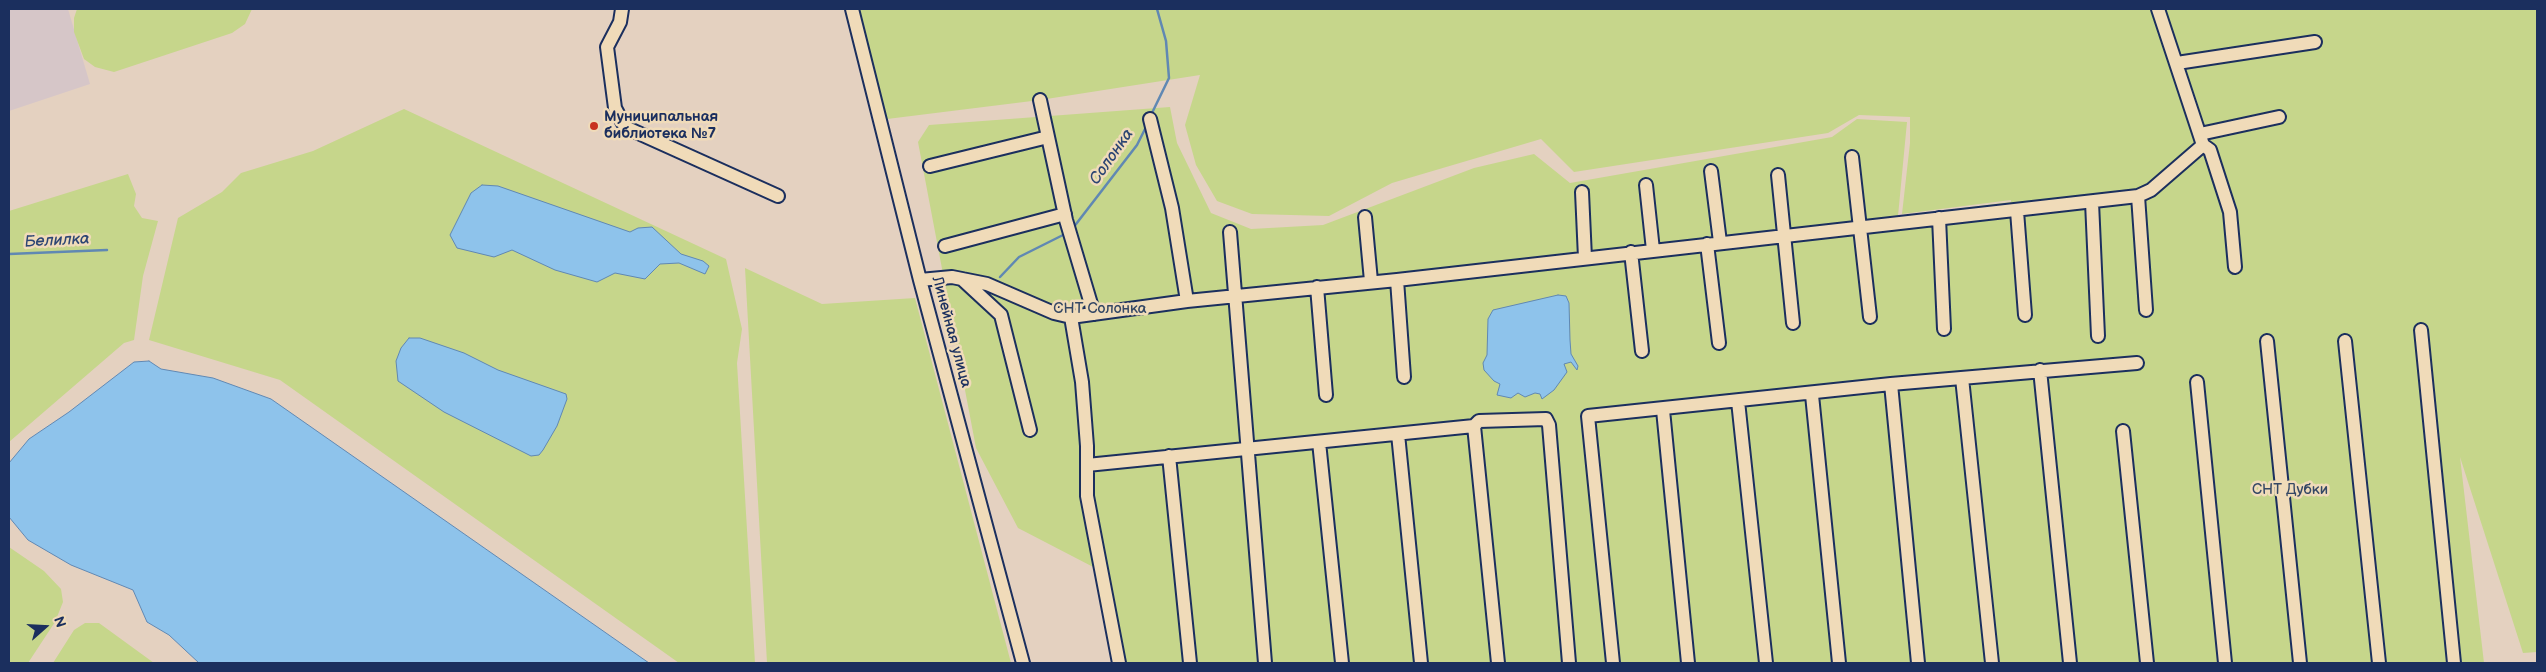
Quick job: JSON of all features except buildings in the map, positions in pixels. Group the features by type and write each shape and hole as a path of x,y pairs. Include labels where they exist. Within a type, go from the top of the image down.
{"street":[{"path":"622,9 620,22 607,47 615,108 625,127 778,196"},
{"name":"Линейная улица","path":"852,9 920,280 1023,663"},
{"path":"2158,9 2202,139 2210,150 2230,212 2235,267"},
{"path":"2177,63 2315,42"},
{"path":"1040,100 1065,214 1094,314"},
{"path":"920,280 939,276 960,277 987,284 1054,312 1071,317 1187,301 1398,280 1861,226 2017,211 2138,196 2151,190 2202,139 2279,117"},
{"path":"1150,118 1172,208 1187,301"},
{"path":"930,166 1048,137"},
{"path":"1852,157 1870,317"},
{"path":"1711,171 1719,343"},
{"path":"1778,175 1792,323"},
{"path":"1646,185 1653,250"},
{"path":"1582,192 1584,258"},
{"path":"2138,196 2146,310"},
{"path":"2092,202 2098,336"},
{"path":"2017,211 2024,315"},
{"path":"945,246 1065,214"},
{"path":"1365,217 1372,282"},
{"path":"1939,218 1944,329"},
{"path":"1230,232 1246,448 1265,663"},
{"path":"1631,252 1642,351"},
{"path":"960,277 1001,315 1030,430"},
{"path":"1398,280 1404,377"},
{"path":"1317,287 1326,395"},
{"path":"1071,317 1082,382 1087,496 1119,663"},
{"path":"2421,330 2453,663"},
{"path":"2267,341 2300,663"},
{"path":"2345,341 2379,663"},
{"path":"1613,663 1588,416 1663,410 1891,384 2137,363"},
{"path":"2040,370 2070,663"},
{"path":"1962,378 1992,663"},
{"path":"2197,382 2225,663"},
{"path":"1891,384 1918,663"},
{"path":"1812,395 1838,663"},
{"path":"1738,401 1766,663"},
{"path":"1663,410 1688,663"},
{"path":"1087,465 1474,426 1479,421 1546,419 1549,425 1569,663"},
{"path":"1474,426 1498,663"},
{"path":"2123,431 2147,663"},
{"path":"1398,434 1421,663"},
{"path":"1319,442 1342,663"},
{"path":"1169,456 1190,663"}],"shaded area":[{"path":"9,9 68,9 90,84 9,111"}],"green space":[{"path":"77,9 252,9 245,24 232,33 114,72 95,67 84,59 74,32 74,18"},
{"path":"852,9 2537,9 2537,652 2523,653 2460,457 2484,663 1119,663 1099,570 1018,528 976,448 918,142 929,125 1170,107 1177,143 1211,213 1251,229 1323,225 1474,168 1534,154 1570,183 1832,137 1857,119 1907,122 1898,216 2011,202 2011,200 1902,214 1910,143 1910,117 1859,115 1828,133 1574,172 1541,139 1392,183 1329,216 1252,214 1217,201 1196,165 1185,125 1200,75 1040,100 879,120"},
{"path":"404,109 726,259 742,329 737,363 755,663 679,663 280,380 149,340 178,218 222,192 241,173 313,151"},
{"path":"128,174 136,194 134,206 142,218 158,221 143,276 134,340 124,343 9,442 9,211"},
{"path":"745,268 822,304 915,298 1011,663 767,663"},
{"path":"9,547 44,571 61,589 63,602 55,622 28,663 9,663"},
{"path":"85,623 99,623 154,663 53,663 74,630"}],"water":[{"path":"482,185 498,186 630,232 638,228 652,227 681,254 703,261 709,266 705,274 679,263 660,264 645,279 615,273 597,282 555,270 512,250 494,257 457,248 450,235 471,193"},
{"path":"1558,295 1566,296 1569,303 1571,354 1578,366 1577,370 1571,362 1564,364 1567,372 1554,390 1542,399 1540,394 1535,393 1525,397 1518,393 1511,398 1497,395 1500,384 1494,381 1484,370 1483,363 1487,355 1488,319 1493,310"},
{"path":"409,338 420,338 464,353 498,370 566,394 567,399 557,426 539,455 531,456 444,412 398,381 396,361 401,348"},
{"path":"149,361 161,369 213,378 271,399 649,663 199,663 169,635 147,622 133,590 71,565 28,540 9,517 9,463 29,439 69,412 134,362"}],"waterway":[{"name":"Солонка","path":"1151,115 1169,78 1166,41 1157,9"},
{"name":"Солонка","path":"1073,228 1137,145 1147,125"},
{"name":"Солонка","path":"1000,277 1019,257 1065,234"},
{"name":"Белилка","path":"9,254 107,250"}],"place":[{"name":"Муниципальная библиотека №7","path":"594,126"}],"park label":[{"name":"СНТ Солонка","path":"1100,309"},
{"name":"СНТ Дубки","path":"2290,490"}]}
